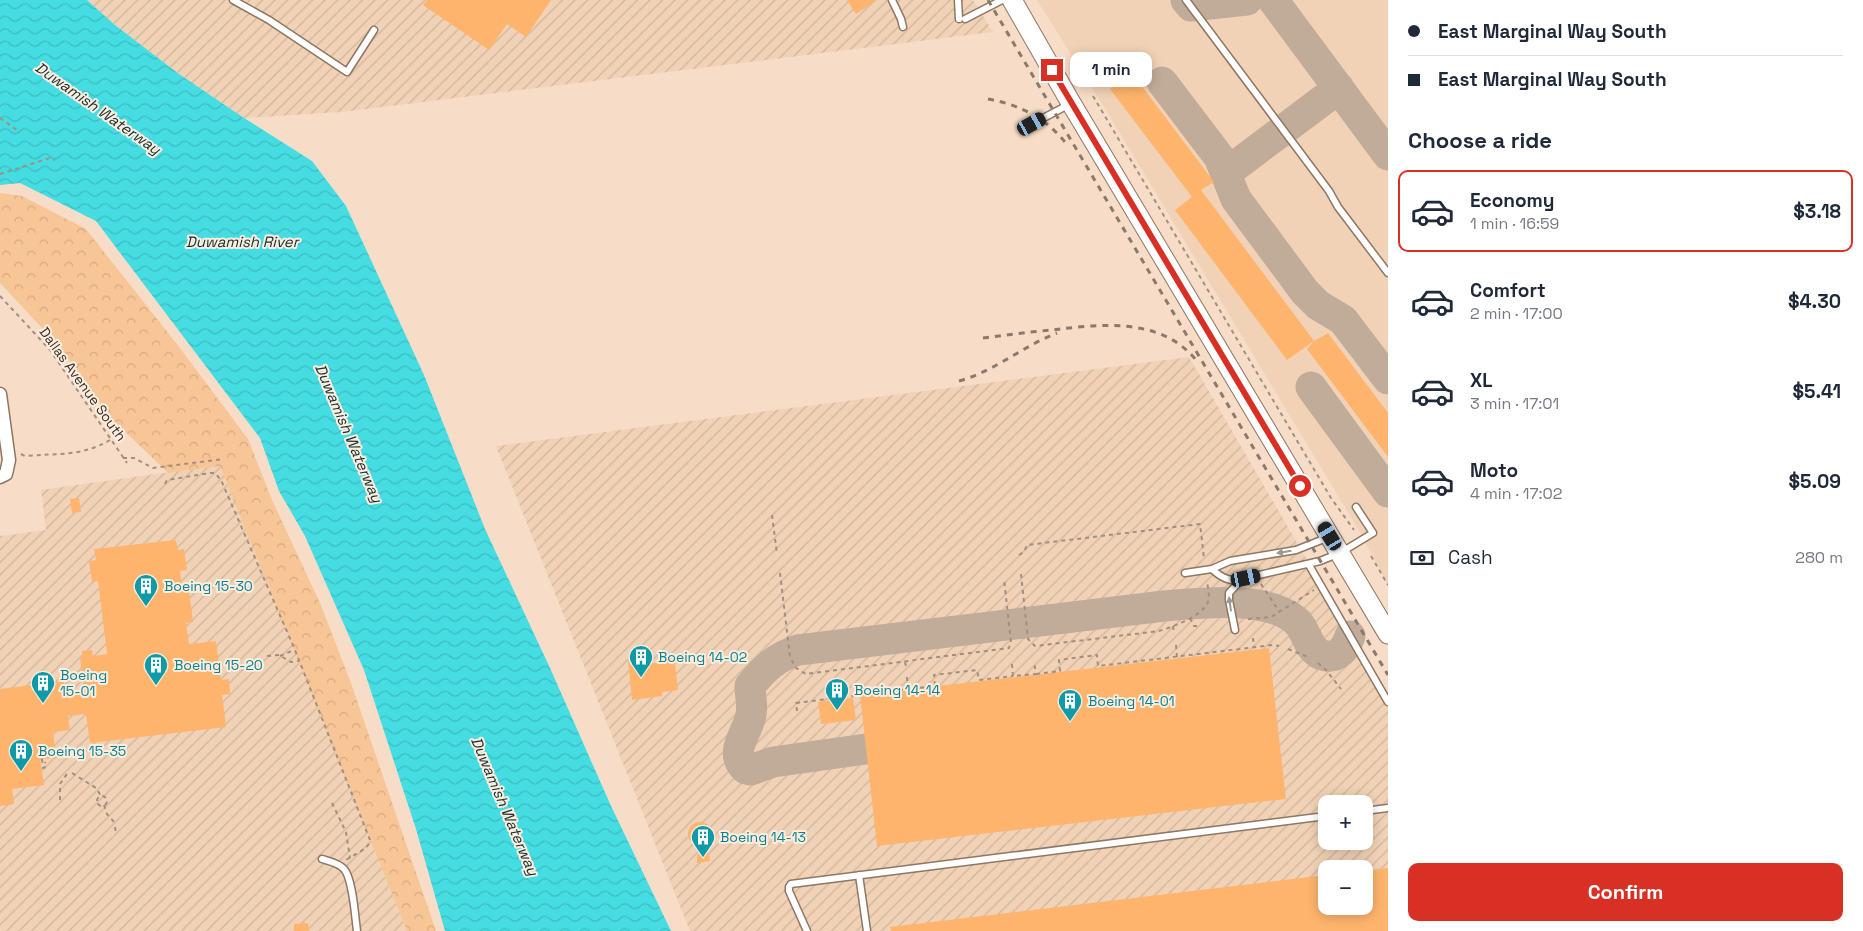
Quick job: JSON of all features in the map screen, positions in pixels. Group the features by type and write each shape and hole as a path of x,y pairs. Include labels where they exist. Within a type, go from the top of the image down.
{"main road":[{"path":"1012,0 1071,103 1388,634"}],"street":[{"path":"0,394 9,458 6,474 0,477"}],"lane":[{"path":"233,0 269,20 347,72 374,30"},
{"path":"892,0 903,27"},
{"path":"958,0 962,19 1002,0"},
{"path":"1186,0 1329,190 1338,207 1388,273"},
{"path":"1032,124 1071,103"},
{"path":"1235,630 1229,593 1240,581 1309,564 1340,553 1372,533 1356,507"},
{"path":"1185,573 1212,569 1230,560 1296,550 1330,536"},
{"path":"1309,564 1388,702"},
{"path":"1212,569 1220,578 1240,581"},
{"path":"1373,810 1388,808"},
{"path":"807,931 789,891 791,884 1318,817"},
{"path":"322,859 344,869 349,879 357,931"},
{"path":"860,875 867,931"}],"path":[{"path":"1093,96 1331,498 1354,530"},
{"path":"0,118 17,130"},
{"path":"0,174 50,158 55,160"},
{"name":"Dallas Avenue South","path":"0,296 50,350 127,463"},
{"path":"9,458 78,453 110,440"},
{"path":"123,458 134,458 153,468 223,459"},
{"path":"165,484 167,480 210,473 215,474 221,480 295,650 370,840 366,848 338,866"},
{"path":"772,515 777,554"},
{"path":"1019,555 1024,552 1027,545 1200,524 1204,558"},
{"path":"1371,556 1388,584"},
{"path":"780,573 789,653 796,668 806,674 1009,648 1011,642 1004,579"},
{"path":"1021,574 1028,639 1033,646 1159,631 1173,626 1190,618 1207,605 1209,596 1207,582"},
{"path":"1260,582 1279,611"},
{"path":"1250,620 1270,617 1321,585"},
{"path":"1190,618 1194,626 1197,626"},
{"path":"1173,626 1174,634"},
{"path":"1094,638 1095,644"},
{"path":"1253,638 1254,648"},
{"path":"1176,645 1177,657"},
{"path":"797,711 796,703 935,686 934,675 978,670 979,680 1060,670 1059,660 1097,655 1098,666 1279,646"},
{"path":"1288,649 1308,657"},
{"path":"267,656 280,656 295,650"},
{"path":"280,656 291,662 299,661"},
{"path":"905,662 906,667"},
{"path":"1034,662 1036,674"},
{"path":"1318,663 1341,689"},
{"path":"1012,664 1013,676"},
{"path":"791,672 796,668"},
{"path":"907,677 908,689"},
{"path":"42,759 43,768 46,767 45,762"},
{"path":"60,800 60,784 69,771"},
{"path":"72,773 96,788 101,796 106,799 104,805 106,814 115,823"},
{"path":"101,796 97,798 97,803 104,805"},
{"path":"332,803 346,832 350,858"},
{"path":"115,827 116,834"}],"shaded area":[{"path":"87,0 973,0 993,32 342,112 244,118 179,74 115,25"},
{"path":"1037,0 1388,0 1388,585 1358,529 1101,102"},
{"path":"1189,357 1388,699 1388,931 690,931 496,446"},
{"path":"220,465 407,931 0,931 0,536 46,530 41,490"}],"green space":[{"path":"0,193 22,196 86,229 176,343 248,439 272,500 320,603 351,683 436,931 407,931 220,466 168,473 109,416 58,345 0,283"}],"water":[{"name":"Duwamish River","path":"0,0 87,0 115,25 179,74 312,161 346,206 424,375 485,529 550,668 611,806 671,931 445,931 416,829 364,670 305,536 279,491 260,438 96,221 20,183 0,185"}],"building":[{"path":"427,0 551,0 526,37 507,24 489,50 423,5"},
{"path":"847,0 877,0 856,14"},
{"path":"1132,73 1214,182 1201,190 1314,341 1287,360 1175,210 1192,197 1110,89"},
{"path":"1328,333 1388,413 1388,457 1307,349 1314,341"},
{"path":"79,498 81,512 72,513 70,499"},
{"path":"176,540 178,550 184,549 187,570 180,571 183,592 189,591 193,622 186,623 189,644 216,641 221,680 229,679 230,694 222,695 226,727 90,743 86,714 68,716 70,730 53,732 56,758 40,759 44,785 12,789 14,804 0,806 0,689 64,681 66,695 84,693 80,658 82,657 82,651 92,650 93,656 107,654 98,581 92,582 89,561 96,560 94,549"},
{"name":"Boeing 14-01","path":"1269,648 1286,799 877,846 860,695"},
{"path":"674,655 678,690 662,692 662,696 632,700 628,660 650,658 650,663 658,663 663,662 662,656"},
{"name":"Boeing 14-14","path":"853,698 856,720 821,724 818,702"},
{"path":"700,822 709,825 712,834 709,843 700,846 691,843 688,834 691,825"},
{"name":"Boeing 14-13","path":"709,853 710,861 697,863 697,855"},
{"path":"1388,868 1388,931 891,931 890,927 1318,876 1318,915 1373,915 1373,870"},
{"path":"308,923 309,931 294,931 294,924"}],"taxiway":[{"path":"1186,0 1191,6 1247,0"},
{"path":"1273,0 1388,155"},
{"path":"1162,82 1219,157 1236,199 1305,292 1318,305 1343,320 1388,379"},
{"path":"1226,173 1339,88"},
{"path":"1311,387 1388,492"},
{"path":"866,749 773,762 751,770 746,769 738,756 751,714 750,686 771,664 783,656 798,650 1164,606 1232,602 1267,607 1282,612 1295,620 1313,649 1322,655 1328,656 1333,656 1344,649 1350,636"}],"railway":[{"path":"988,0 1388,675"},
{"path":"988,99 1023,109 1052,128 1068,146"},
{"path":"983,338 1090,326 1129,327 1148,330 1166,336 1182,346 1196,360"},
{"path":"959,381 985,371 1057,333"}],"place":[{"name":"Boeing 15-30","path":"146,607"},
{"name":"Boeing 14-02","path":"641,678"},
{"name":"Boeing 15-20","path":"156,686"},
{"name":"Boeing 15-01","path":"43,704"},
{"name":"Boeing 14-14","path":"837,711"},
{"name":"Boeing 14-01","path":"1070,722"},
{"name":"Boeing 15-35","path":"21,772"},
{"name":"Boeing 14-13","path":"703,858"}],"route":[{"path":"1052,70 1300,486"}],"water label":[{"name":"Duwamish Waterway","path":"98,108"},
{"name":"Duwamish Waterway","path":"349,433"},
{"name":"Duwamish Waterway","path":"505,806"}]}
